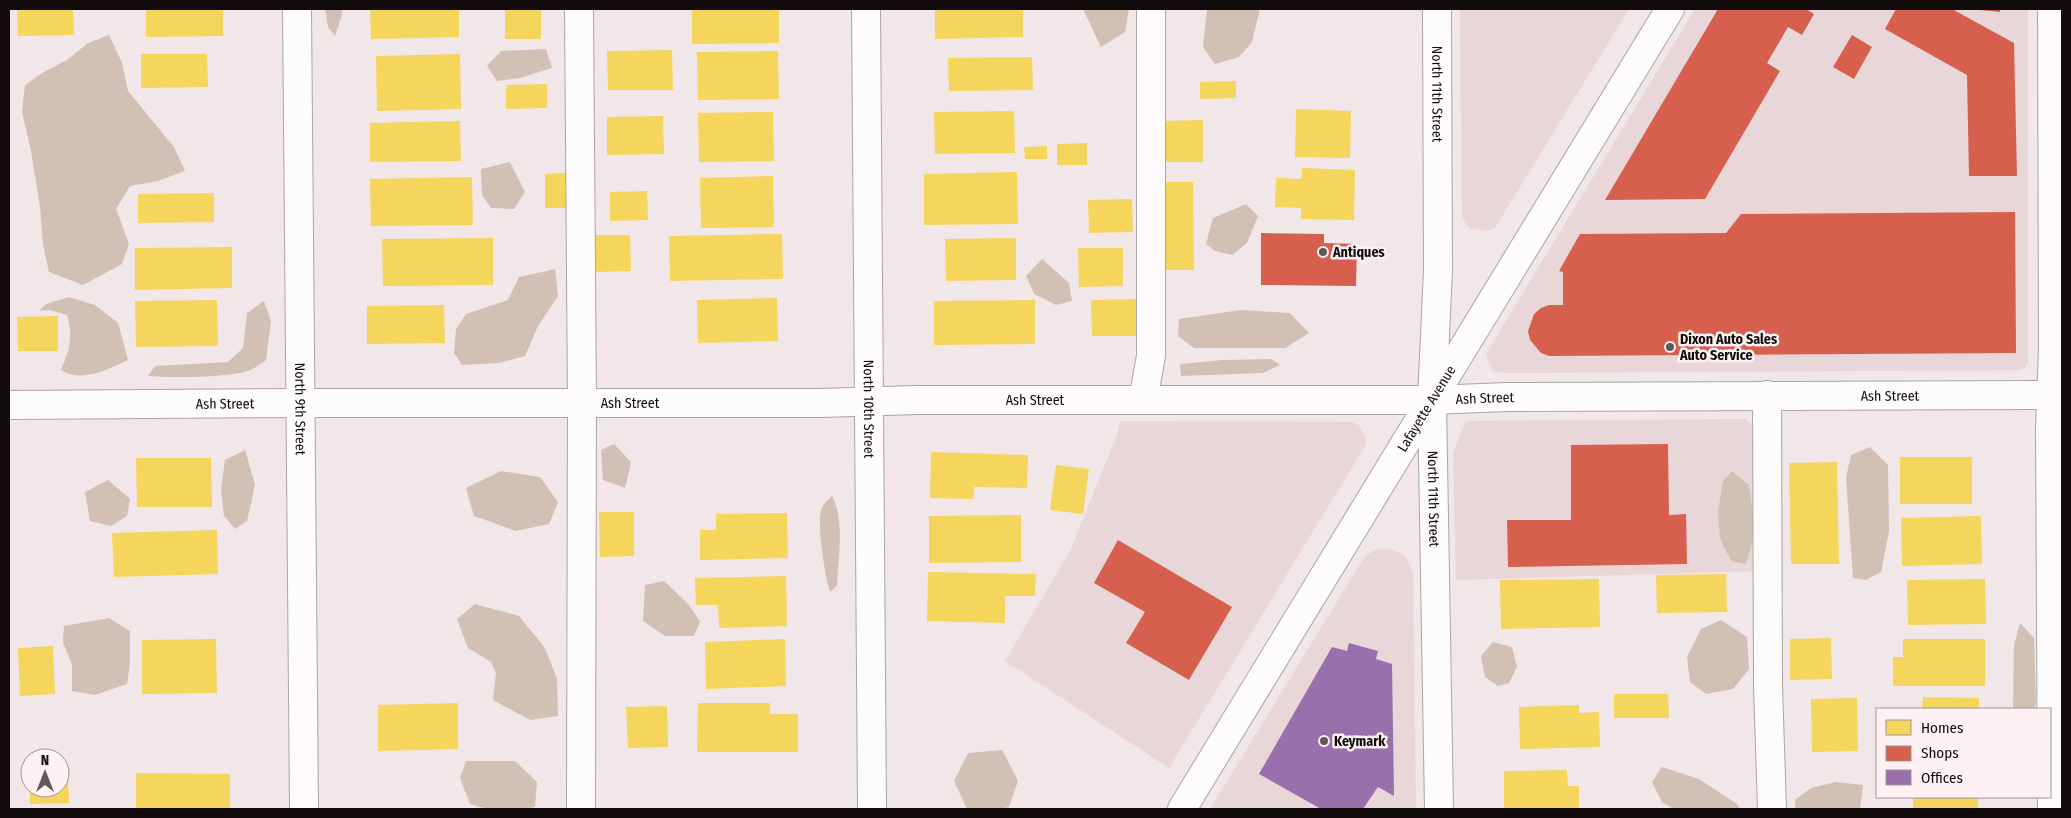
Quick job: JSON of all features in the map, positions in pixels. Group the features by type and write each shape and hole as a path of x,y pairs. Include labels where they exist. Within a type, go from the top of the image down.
{"street":[{"name":"North 9th Street","path":"297,9 304,809"},
{"path":"579,9 582,403 582,809"},
{"name":"North 10th Street","path":"866,9 872,809"},
{"path":"1143,400 1151,356 1151,9"},
{"name":"North 11th Street","path":"1437,9 1438,270 1432,400 1439,809"},
{"name":"Lafayette Avenue","path":"1182,809 1670,9"},
{"path":"2052,9 2053,347 2057,395 2050,429 2052,809"},
{"path":"1767,395 1768,686 1772,809"},
{"name":"Ash Street","path":"9,405 869,403 917,400 1432,400 1507,396 2057,395"}],"shaded area":[{"path":"325,9 342,9 342,15 335,36 328,27"},
{"path":"1083,9 1129,9 1125,32 1101,47"},
{"path":"1207,9 1260,9 1252,42 1239,57 1215,64 1203,47"},
{"path":"1460,9 1629,9 1495,228 1489,231 1468,227 1462,217"},
{"path":"1695,9 2028,9 2028,363 2025,368 2019,370 1507,373 1495,372 1490,367 1486,354"},
{"path":"109,35 122,63 128,91 174,147 185,171 158,181 130,186 116,209 129,244 122,264 83,285 49,272 43,245 40,207 31,151 22,112 25,85 42,73 67,60 88,43"},
{"path":"546,49 552,68 520,78 497,81 487,66 501,51"},
{"path":"510,162 525,192 514,209 491,208 482,195 481,169"},
{"path":"1246,204 1258,216 1247,243 1232,255 1215,251 1206,244 1213,218"},
{"path":"1042,259 1069,283 1072,301 1056,305 1034,294 1026,276"},
{"path":"555,269 558,296 538,326 525,356 498,363 462,365 454,353 456,329 466,314 508,300 519,277"},
{"path":"69,297 95,305 118,323 128,360 94,374 77,375 61,370 70,343 67,315 50,310 39,311 46,304"},
{"path":"264,301 271,321 266,360 258,366 241,373 229,375 148,376 155,366 228,362 243,348 247,313"},
{"path":"1241,310 1290,313 1309,333 1285,348 1194,348 1178,336 1179,319"},
{"path":"1272,359 1280,365 1263,373 1181,376 1180,364 1223,360"},
{"path":"1745,419 1754,426 1759,571 1456,580 1453,453 1463,427 1469,421"},
{"path":"1120,421 1351,422 1359,425 1366,439 1365,446 1169,768 1005,661 1070,551 1117,435"},
{"path":"614,444 631,462 625,488 603,480 601,450"},
{"path":"1870,447 1888,465 1889,531 1881,572 1866,580 1853,578 1846,478 1851,455"},
{"path":"245,450 255,485 247,521 235,529 224,516 221,490 225,460"},
{"path":"501,471 540,477 558,502 549,524 516,531 474,516 466,488"},
{"path":"1732,471 1749,485 1751,495 1753,535 1752,545 1745,564 1731,561 1720,539 1718,512 1723,481"},
{"path":"108,480 130,499 127,516 111,526 90,521 85,492"},
{"path":"832,495 836,505 840,540 837,586 830,592 824,562 820,514 822,507"},
{"path":"1375,550 1394,550 1405,556 1413,572 1416,809 1210,809 1357,569 1367,555"},
{"path":"664,581 688,604 700,621 694,636 665,636 643,621 645,585"},
{"path":"475,604 519,616 545,648 557,679 558,716 530,720 493,700 496,673 491,662 468,648 457,619"},
{"path":"109,618 130,631 130,663 127,684 95,695 72,691 72,665 63,642 64,626"},
{"path":"1721,620 1747,637 1749,669 1733,689 1706,694 1690,682 1687,657 1701,629"},
{"path":"2020,623 2034,638 2036,702 2034,708 2013,708 2014,645"},
{"path":"1493,642 1512,647 1517,667 1509,683 1498,686 1485,677 1481,656"},
{"path":"1002,750 1018,781 1009,807 1001,809 967,809 954,781 968,753"},
{"path":"466,761 515,761 537,782 535,807 519,810 502,810 470,804 460,778"},
{"path":"1662,767 1699,779 1737,804 1740,809 1674,809 1662,802 1652,782"},
{"path":"1836,782 1863,785 1860,809 1795,809 1795,800 1811,788"}],"building: Homes":[{"path":"17,9 73,9 74,35 18,36"},
{"path":"146,9 223,9 223,36 146,37"},
{"path":"370,9 459,9 459,37 371,39"},
{"path":"505,9 541,9 541,39 505,39"},
{"path":"692,9 779,9 779,43 692,44"},
{"path":"935,9 1023,9 1023,37 935,39"},
{"path":"672,50 673,90 608,90 607,51"},
{"path":"778,51 779,99 698,100 697,52"},
{"path":"141,54 207,54 208,87 141,88"},
{"path":"460,54 461,109 377,111 376,56"},
{"path":"1032,57 1033,90 949,91 948,58"},
{"path":"1236,81 1236,98 1200,99 1200,82"},
{"path":"547,84 547,108 506,109 506,85"},
{"path":"1296,109 1351,111 1350,158 1295,157"},
{"path":"1014,111 1015,153 935,154 934,112"},
{"path":"773,112 774,161 699,162 698,113"},
{"path":"663,116 664,154 607,155 607,117"},
{"path":"1203,120 1203,162 1162,162 1161,121"},
{"path":"460,121 461,161 370,162 370,123"},
{"path":"1087,143 1087,165 1057,165 1057,144"},
{"path":"1047,146 1047,159 1025,159 1024,147"},
{"path":"1302,168 1355,170 1354,220 1301,219 1301,208 1275,207 1276,178 1302,179"},
{"path":"1017,172 1018,224 924,225 924,174"},
{"path":"569,173 570,208 545,208 545,174"},
{"path":"773,176 774,227 701,228 700,178"},
{"path":"472,177 473,225 371,226 370,179"},
{"path":"1159,182 1193,182 1194,270 1160,270"},
{"path":"647,191 648,220 610,221 610,192"},
{"path":"214,193 214,222 138,223 138,194"},
{"path":"1132,199 1133,232 1089,233 1088,200"},
{"path":"782,234 783,279 670,281 669,236"},
{"path":"595,235 630,235 631,271 595,272"},
{"path":"493,238 493,285 383,286 382,239"},
{"path":"1016,238 1016,280 946,281 945,239"},
{"path":"232,247 232,288 135,290 135,248"},
{"path":"1078,248 1123,248 1123,286 1079,287"},
{"path":"777,298 778,341 698,343 697,300"},
{"path":"1139,299 1140,336 1092,336 1091,300"},
{"path":"217,300 218,346 136,347 135,301"},
{"path":"1035,300 1035,344 934,345 934,301"},
{"path":"444,305 445,343 367,344 367,306"},
{"path":"58,316 58,351 18,351 17,317"},
{"path":"931,452 1028,455 1027,488 974,487 974,499 930,498"},
{"path":"1900,457 1972,457 1972,504 1900,504"},
{"path":"136,458 211,458 212,507 137,507"},
{"path":"1837,462 1839,564 1791,564 1789,463"},
{"path":"1056,465 1089,469 1083,514 1050,510"},
{"path":"599,512 634,512 634,556 600,557"},
{"path":"787,513 788,558 700,560 700,530 716,530 716,514"},
{"path":"1021,515 1021,562 929,563 929,516"},
{"path":"1981,516 1982,564 1902,566 1901,518"},
{"path":"217,530 218,574 114,577 112,533"},
{"path":"928,572 1036,574 1035,596 1005,596 1005,623 927,621"},
{"path":"1726,574 1727,612 1657,613 1656,575"},
{"path":"786,576 787,626 719,628 718,605 696,605 695,578"},
{"path":"1599,579 1600,627 1501,629 1500,580"},
{"path":"1985,579 1986,624 1908,625 1907,580"},
{"path":"1831,638 1832,679 1790,680 1790,639"},
{"path":"216,639 217,693 142,694 142,640"},
{"path":"785,639 786,686 706,689 705,642"},
{"path":"1903,639 1985,639 1985,686 1893,686 1893,657 1903,657"},
{"path":"53,646 55,694 20,696 18,648"},
{"path":"1614,694 1668,694 1669,718 1614,718"},
{"path":"1923,697 1979,698 1979,708 1922,708"},
{"path":"1857,698 1858,751 1812,752 1811,699"},
{"path":"458,703 458,749 378,751 378,705"},
{"path":"698,703 770,703 770,714 798,714 798,752 697,752"},
{"path":"1579,705 1579,713 1599,712 1600,747 1520,749 1519,707"},
{"path":"667,706 668,747 628,748 626,707"},
{"path":"1567,770 1568,786 1579,786 1579,809 1504,809 1504,771"},
{"path":"136,773 230,774 230,809 136,809"},
{"path":"30,798 69,798 69,803 30,804"},
{"path":"1913,798 1978,798 1978,809 1913,809"}],"building: Shops":[{"path":"1718,9 1806,9 1814,14 1802,35 1788,27 1767,63 1780,71 1705,199 1605,200"},
{"path":"1896,9 1952,9 2014,43 2017,176 1969,176 1967,75 1885,29"},
{"path":"1970,9 2000,9 2000,12"},
{"path":"1852,35 1872,47 1854,79 1833,67"},
{"path":"2015,212 2016,353 1549,356 1541,353 1530,340 1528,331 1534,314 1541,308 1549,305 1563,305 1563,272 1559,271 1580,234 1726,233 1741,214"},
{"path":"1261,233 1324,234 1324,243 1357,244 1356,286 1261,285"},
{"path":"1668,444 1669,515 1686,514 1687,564 1508,567 1507,520 1571,520 1571,445"},
{"path":"1118,540 1232,607 1189,680 1126,643 1145,612 1094,583"}],"building: Offices":[{"path":"1349,643 1378,651 1376,659 1392,664 1394,796 1378,787 1363,809 1321,809 1259,774 1332,647 1347,651"}],"place":[{"name":"Antiques","path":"1323,252"},
{"name":"Dixon Auto Sales Auto Service","path":"1670,347"},
{"name":"Keymark","path":"1324,741"}]}
